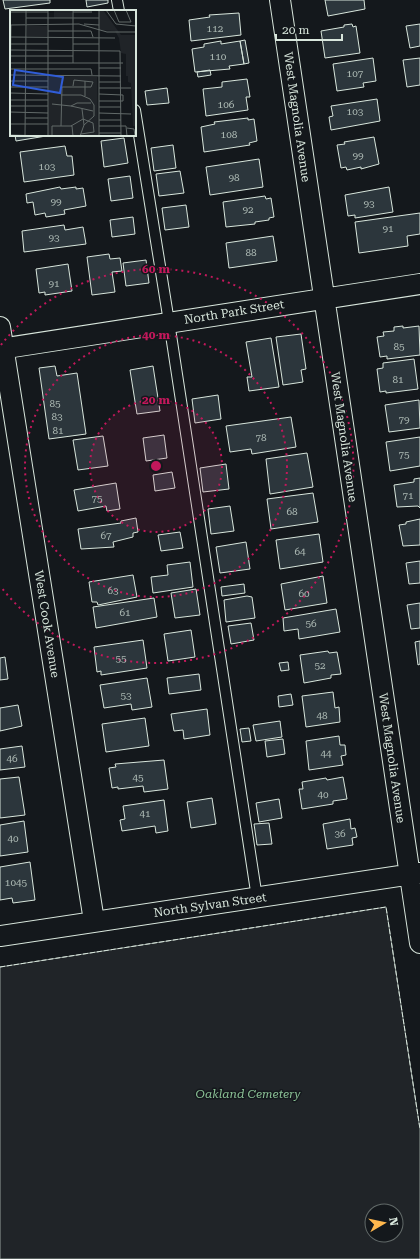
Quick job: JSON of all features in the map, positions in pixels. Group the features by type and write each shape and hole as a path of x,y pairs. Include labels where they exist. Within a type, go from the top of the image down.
{"street":[{"name":"West Magnolia Avenue","path":"280,0 324,298 415,873 420,943"},
{"name":"North Park Street","path":"2,349 420,284"},
{"name":"West Cook Avenue","path":"0,327 2,349 94,920"},
{"name":"North Sylvan Street","path":"0,936 94,920 257,898 415,873"}],"lane":[{"path":"117,0 119,10"},
{"path":"136,116 257,898"}],"green space":[{"name":"Oakland Cemetery","path":"386,907 420,1129 420,1259 0,1259 0,967"}],"building":[{"path":"3,0 50,0 50,3 5,9"},
{"path":"86,0 108,0 108,3 87,7"},
{"path":"325,0 364,0 365,9 328,16"},
{"path":"239,13 241,35 191,41 189,20 210,17 209,15"},
{"path":"352,24 353,27 356,26 360,53 325,58 321,31"},
{"path":"420,24 420,46 410,48 406,26"},
{"path":"245,40 249,63 244,64 240,41"},
{"path":"221,41 221,44 240,41 244,64 229,66 230,69 195,72 192,49 204,47 204,44"},
{"path":"373,58 376,81 363,83 364,87 337,91 333,64"},
{"path":"420,58 420,85 407,87 403,60"},
{"path":"210,70 211,75 198,77 197,72"},
{"path":"247,79 250,97 246,97 248,110 206,116 203,89 222,87 222,82"},
{"path":"167,88 169,103 147,105 145,91"},
{"path":"377,99 380,121 331,130 329,117 333,116 331,106"},
{"path":"248,118 248,120 254,119 257,141 249,143 250,145 204,152 201,127 215,124 214,122"},
{"path":"15,136 46,136 16,141"},
{"path":"374,137 379,164 361,169 361,167 347,170 346,167 341,168 337,145 345,144 344,142"},
{"path":"124,138 128,163 104,167 101,141"},
{"path":"173,145 176,168 154,171 151,148"},
{"path":"65,146 67,156 72,156 74,175 24,182 20,152"},
{"path":"259,159 263,187 210,195 206,167"},
{"path":"180,171 184,193 159,196 156,174"},
{"path":"130,176 133,198 111,201 108,179"},
{"path":"60,187 61,189 76,187 76,189 83,188 86,206 64,210 65,214 46,217 45,213 35,215 33,202 27,203 26,194"},
{"path":"389,187 393,212 355,218 355,215 348,216 345,195"},
{"path":"265,196 266,199 271,198 274,217 269,218 269,220 255,222 255,224 226,227 223,202"},
{"path":"186,205 189,227 165,230 162,208"},
{"path":"420,213 420,234 407,236 408,246 359,253 355,222"},
{"path":"133,217 135,234 112,237 110,220"},
{"path":"64,225 65,230 83,227 86,244 24,252 22,231"},
{"path":"273,236 277,261 229,268 226,243"},
{"path":"109,254 110,259 120,258 122,271 112,272 115,292 92,295 87,257"},
{"path":"146,260 149,283 126,286 123,263"},
{"path":"68,264 72,291 45,295 45,292 39,293 36,269"},
{"path":"403,326 403,328 419,326 420,355 387,359 387,356 380,357 377,337 384,336 383,332 394,331 394,327"},
{"path":"301,334 306,369 301,370 303,382 283,385 276,337"},
{"path":"271,338 279,387 249,391 247,377 252,377 246,342"},
{"path":"414,359 418,389 386,393 386,391 380,392 377,369 383,368 383,363"},
{"path":"55,366 57,376 77,373 86,434 49,439 39,368"},
{"path":"153,366 160,411 137,414 130,370"},
{"path":"218,395 221,419 195,423 192,399"},
{"path":"419,400 420,428 389,432 385,405"},
{"path":"291,417 296,447 252,454 251,449 230,452 226,426"},
{"path":"164,435 167,458 146,461 143,438"},
{"path":"103,436 108,466 78,470 73,440"},
{"path":"420,437 420,466 390,471 386,442"},
{"path":"307,453 313,487 270,494 266,459"},
{"path":"226,464 229,489 203,492 200,468"},
{"path":"172,472 175,488 155,491 153,475"},
{"path":"420,478 420,508 418,506 397,507 394,485 414,482 414,479"},
{"path":"116,483 120,509 107,511 106,506 78,511 74,490"},
{"path":"313,493 318,522 271,529 267,499"},
{"path":"230,506 234,531 211,534 208,509"},
{"path":"136,518 138,532 133,533 133,537 113,542 114,547 81,549 78,529 121,523 121,521"},
{"path":"420,519 420,545 403,546 399,525"},
{"path":"180,532 183,548 161,551 158,535"},
{"path":"319,534 323,562 280,569 276,540"},
{"path":"246,542 250,569 220,573 216,547"},
{"path":"420,561 420,583 409,584 406,563"},
{"path":"190,562 193,587 153,593 151,577 168,575 167,565"},
{"path":"133,575 137,597 98,605 97,602 92,602 89,582"},
{"path":"323,576 327,603 285,610 281,584"},
{"path":"244,584 245,593 222,596 221,587"},
{"path":"196,589 200,615 175,618 171,593"},
{"path":"247,596 252,597 255,618 226,622 224,600"},
{"path":"154,598 157,617 96,628 93,607"},
{"path":"420,603 420,628 411,629 407,605"},
{"path":"336,609 340,632 299,639 298,629 284,631 283,618"},
{"path":"251,623 254,640 231,644 228,626"},
{"path":"191,630 195,657 168,661 164,634"},
{"path":"143,640 147,668 101,675 101,671 97,672 94,647"},
{"path":"420,641 420,664 418,665 415,642"},
{"path":"328,651 329,653 337,652 341,674 331,675 331,678 304,683 300,655"},
{"path":"5,657 8,679 0,680 0,658"},
{"path":"288,662 289,670 281,671 279,663"},
{"path":"199,674 201,690 169,694 167,678"},
{"path":"147,678 152,707 132,710 131,704 104,708 100,685"},
{"path":"333,692 335,708 339,707 340,722 306,727 302,696"},
{"path":"291,694 293,705 279,707 278,696"},
{"path":"18,705 22,726 0,731 0,708"},
{"path":"207,709 210,735 184,739 183,730 174,731 171,714"},
{"path":"145,718 149,746 106,752 102,724"},
{"path":"280,721 282,737 256,741 253,725"},
{"path":"249,728 251,741 242,742 240,729"},
{"path":"339,736 340,745 345,745 346,755 341,756 343,765 309,770 306,741"},
{"path":"283,739 285,754 267,757 265,741"},
{"path":"22,746 25,767 0,770 0,749"},
{"path":"164,760 168,789 144,792 143,786 118,789 118,787 112,788 109,768 116,767 115,764"},
{"path":"19,777 25,815 0,818 0,779"},
{"path":"343,777 347,799 333,801 333,804 302,809 299,789 303,789 302,782"},
{"path":"212,798 216,824 191,828 187,802"},
{"path":"279,799 282,818 259,822 256,803"},
{"path":"164,800 168,831 156,833 155,826 122,831 120,820 125,819 123,806"},
{"path":"350,819 351,829 355,828 357,837 352,838 353,845 327,849 323,824"},
{"path":"24,821 28,852 0,856 0,825"},
{"path":"269,823 272,844 257,845 254,824"},
{"path":"30,862 35,900 13,903 12,898 0,900 0,867"}],"fence":[{"path":"0,967 386,907 420,1129"}]}
